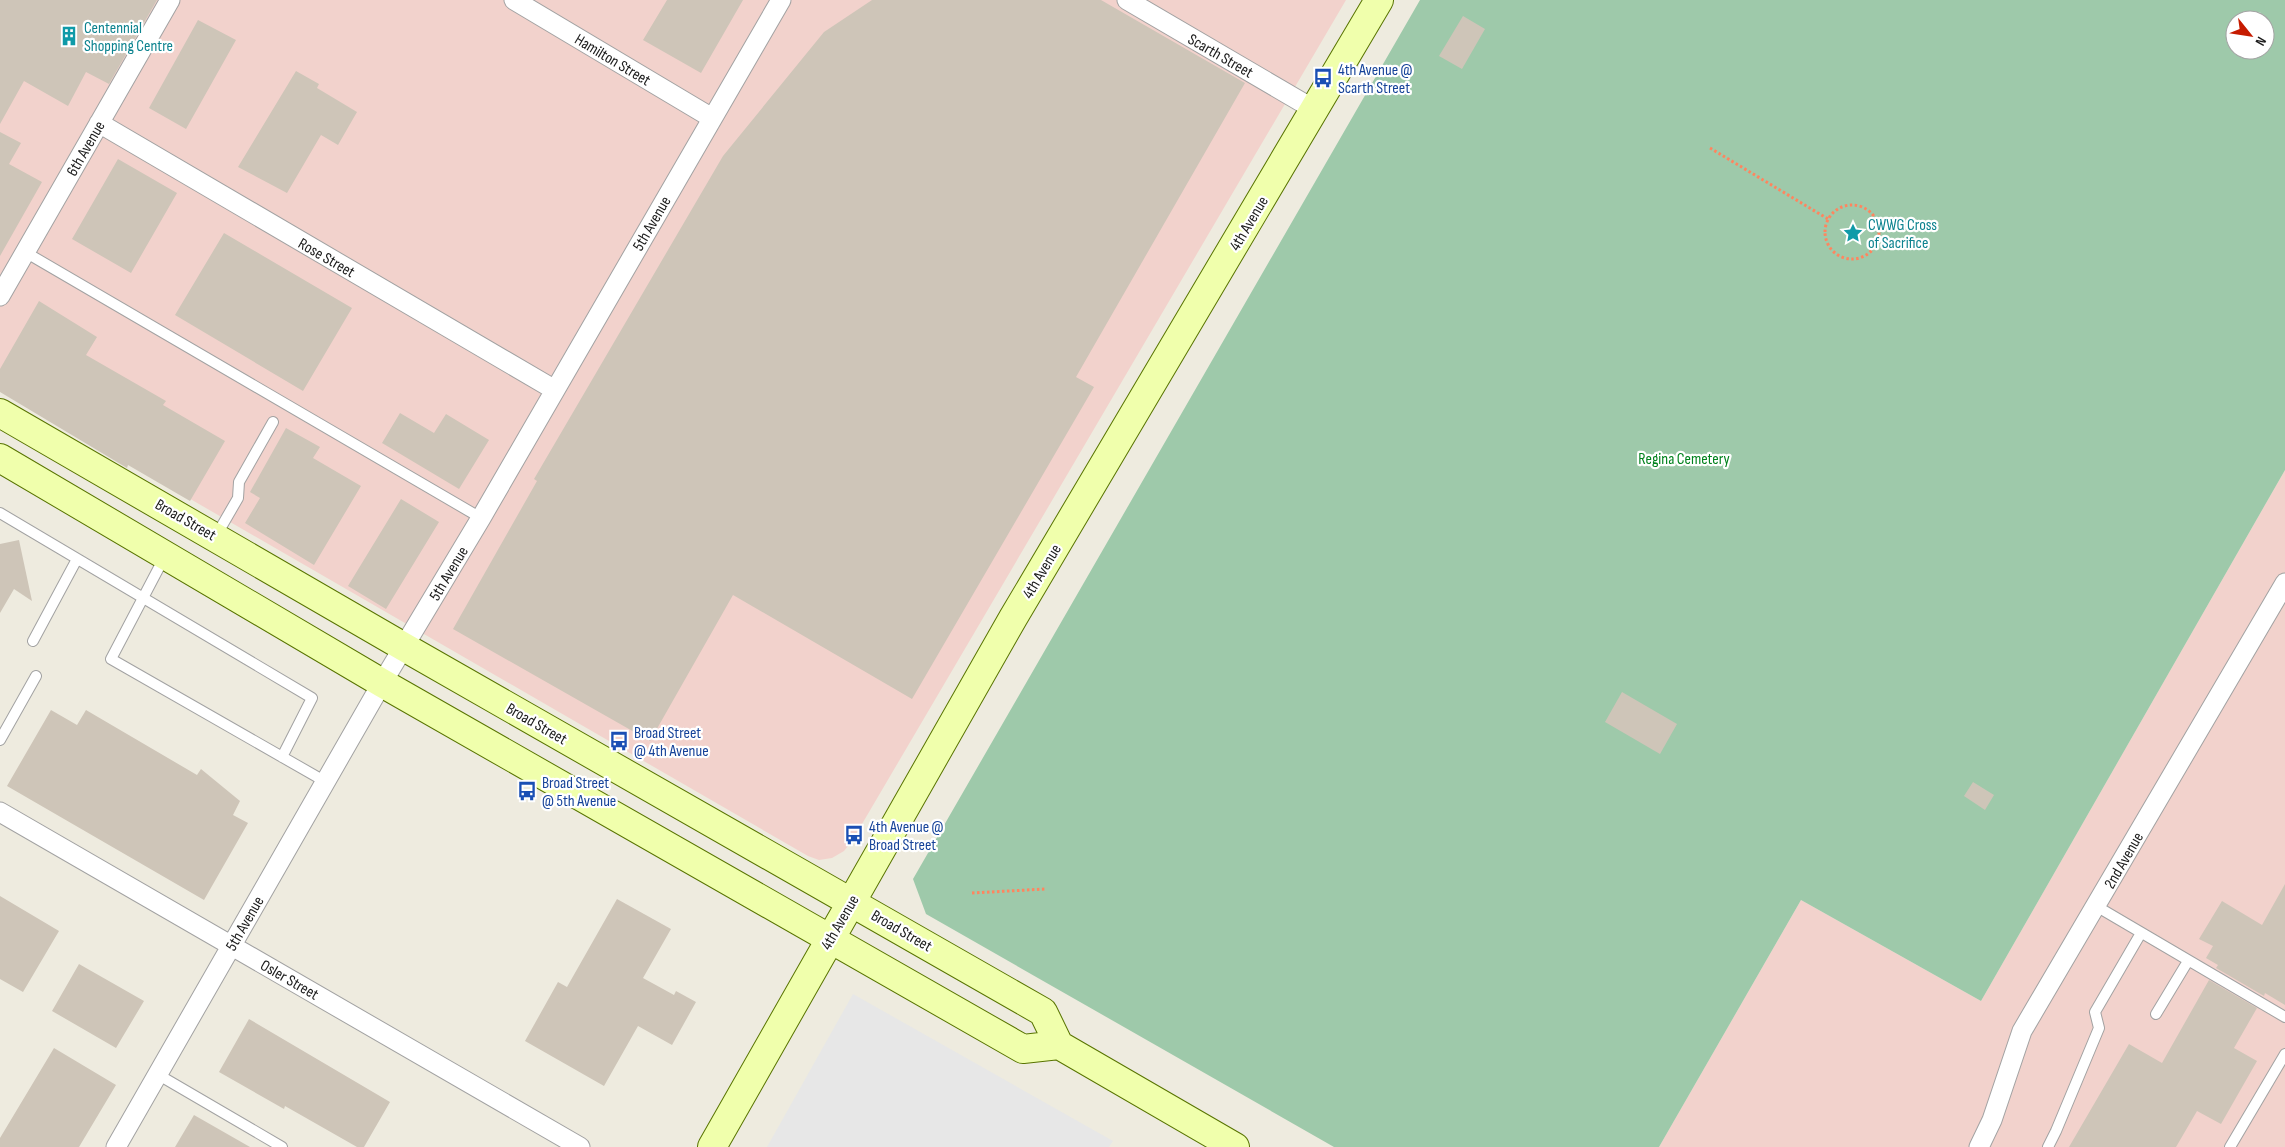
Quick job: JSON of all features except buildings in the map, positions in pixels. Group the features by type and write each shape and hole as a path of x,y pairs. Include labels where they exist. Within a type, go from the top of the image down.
{"main road":[{"name":"4th Avenue","path":"712,1147 1013,618 1379,0"},
{"name":"Broad Street","path":"0,413 216,536 404,647 1043,1012 1059,1045"},
{"path":"0,458 382,683 1022,1049 1059,1045 1235,1147"}],"street":[{"name":"6th Avenue","path":"0,296 170,0"},
{"name":"Hamilton Street","path":"514,0 712,118"},
{"name":"5th Avenue","path":"116,1147 382,683 481,518 782,0"},
{"name":"Scarth Street","path":"1127,0 1315,110"},
{"name":"Rose Street","path":"99,123 555,390"},
{"name":"2nd Avenue","path":"1979,1147 1992,1120 2022,1031 2285,583"},
{"name":"Osler Street","path":"0,812 580,1147"}],"lane":[{"path":"25,252 481,518"},
{"path":"216,536 238,498 239,482 274,422"},
{"path":"0,513 312,698 282,757"},
{"path":"165,555 111,659 326,782"},
{"path":"33,641 77,559"},
{"path":"0,740 36,676"},
{"path":"2096,906 2285,1017"},
{"path":"2048,1147 2099,1028 2095,1012 2141,933"},
{"path":"2156,1014 2188,961"},
{"path":"2230,1147 2285,1054"},
{"path":"157,1074 282,1147"}],"path":[{"path":"1710,148 1828,219"},
{"path":"1852,205 1865,208 1875,218 1879,232 1876,246 1865,256 1852,260 1838,256 1828,246 1824,233 1828,219 1838,208 1852,205"},
{"path":"972,893 1045,889"}],"shaded area":[{"path":"0,0 1346,0 852,841 844,851 832,858 819,860 808,856 0,389"},
{"path":"2285,470 2285,1147 1659,1147 1801,900 1981,1001"},
{"path":"853,994 1113,1141 1109,1147 767,1147"}],"green space":[{"name":"Regina Cemetery","path":"1420,0 2285,0 2285,470 1981,1001 1801,900 1659,1147 1334,1147 926,914 913,879"}],"place":[{"name":"Centennial Shopping Centre","path":"69,36"},
{"name":"4th Avenue @ Scarth Street","path":"1323,78"},
{"name":"CWWG Cross of Sacrifice","path":"1853,233"},
{"name":"Broad Street @ 4th Avenue","path":"619,741"},
{"name":"Broad Street @ 5th Avenue","path":"527,791"},
{"name":"4th Avenue @ Broad Street","path":"854,835"}]}
